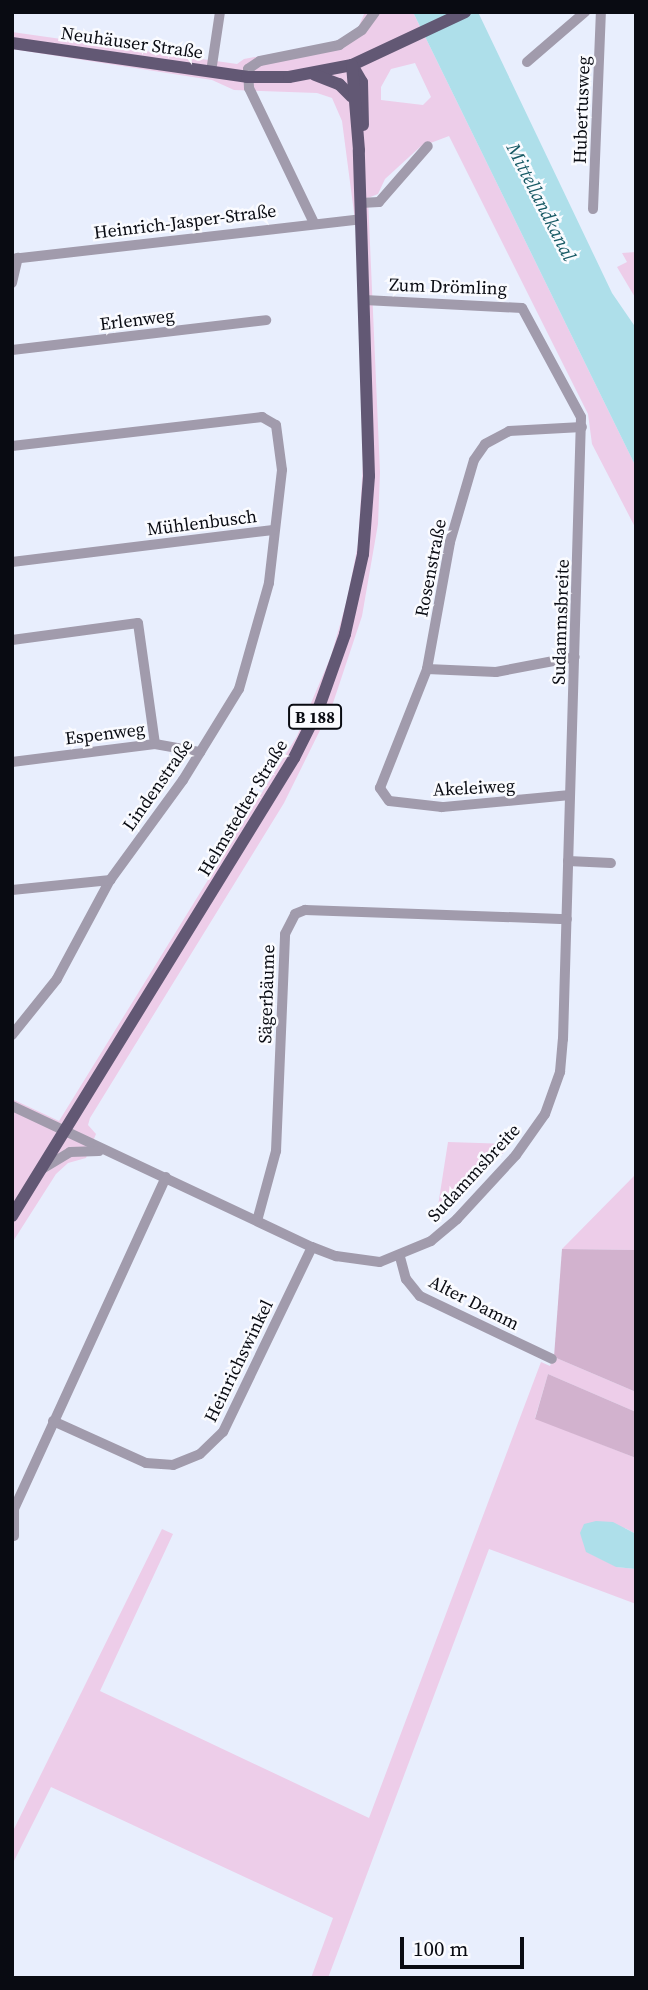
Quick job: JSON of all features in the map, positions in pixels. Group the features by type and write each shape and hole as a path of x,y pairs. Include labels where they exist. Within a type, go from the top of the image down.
{"main road":[{"path":"362,82 352,65 465,12"},
{"name":"Neuhäuser Straße","path":"12,43 247,77 314,75 352,65"},
{"name":"B 188","path":"362,82 380,53"},
{"name":"Helmstedter Straße","path":"352,65 352,97 359,150"},
{"path":"314,75 339,84 352,97"},
{"name":"Helmstedter Straße","path":"12,1216 43,1170 295,758 338,660 358,580 368,497 359,150 362,82"}],"street":[{"path":"211,72 220,12"},
{"path":"314,223 249,88 247,77 252,64 339,45 362,30 374,12"},
{"path":"527,62 585,12"},
{"name":"Hubertusweg","path":"593,209 601,12"},
{"path":"361,203 379,202 428,146"},
{"name":"Heinrich-Jasper-Straße","path":"15,258 361,219"},
{"path":"12,284 15,258"},
{"name":"Zum Drömling","path":"364,300 522,307 574,400 582,427"},
{"name":"Erlenweg","path":"12,350 266,320"},
{"name":"Mühlenbusch","path":"12,446 265,418 276,425 282,470 273,530 12,562"},
{"name":"Sudammsbreite","path":"12,1106 312,1247 361,1261 400,1257 431,1241 457,1219 516,1155 545,1114 562,1050 582,427"},
{"name":"Rosenstraße","path":"381,795 385,768 427,669 450,542 480,451 509,431 582,427"},
{"name":"Lindenstraße","path":"12,1035 57,979 110,880 200,752 239,689 270,583 273,530"},
{"path":"12,640 138,623 155,744"},
{"path":"427,669 496,672 575,657"},
{"name":"Espenweg","path":"12,762 155,744 200,752"},
{"name":"Akeleiweg","path":"381,795 394,803 442,807 570,796"},
{"path":"568,861 611,863"},
{"path":"12,890 110,880"},
{"name":"Sägerbäume","path":"257,1221 276,1151 285,934 295,914 318,910 567,919"},
{"path":"12,1017 24,1019"},
{"name":"Sudammsbreite","path":"43,1170 70,1152 106,1152"},
{"path":"14,1536 14,1509 166,1177"},
{"name":"Heinrichswinkel","path":"54,1421 146,1463 173,1465 200,1454 223,1432 312,1247"},
{"name":"Alter Damm","path":"400,1257 407,1279 420,1296 552,1359"}],"shaded area":[{"path":"365,12 413,12 636,467 636,529 592,444 588,414 449,136 420,147 385,179 378,194 368,198 380,472 378,524 362,616 332,706 284,803 90,1118 88,1125 96,1134 86,1158 68,1163 56,1174 12,1243 12,1099 59,1121 297,736 331,656 347,600 358,544 363,462 356,228 342,121 332,98 317,93 234,90 212,80 12,49 12,32 237,64 244,59 335,42 358,28","holes":["415,63 431,97 423,105 381,100 381,87 391,69"]},
{"path":"636,252 636,299 617,267 627,262 622,253"},
{"path":"448,1142 512,1144 435,1225"},
{"path":"636,1174 636,1250 562,1249"},
{"path":"562,1249 636,1250 636,1392 554,1357"},
{"path":"554,1357 636,1392 636,1412 548,1374 535,1418 636,1458 636,1534 625,1528 616,1567 636,1569 636,1604 489,1549 328,1978 311,1978 333,1918 51,1787 12,1865 12,1833 162,1529 173,1534 100,1691 369,1818 541,1362 550,1366"},
{"path":"548,1374 636,1412 636,1458 535,1419"}],"water":[{"name":"Mittellandkanal","path":"413,12 478,12 612,293 636,328 636,467"},
{"path":"596,1521 613,1522 636,1534 636,1569 616,1567 586,1552 580,1533 584,1524"}]}
